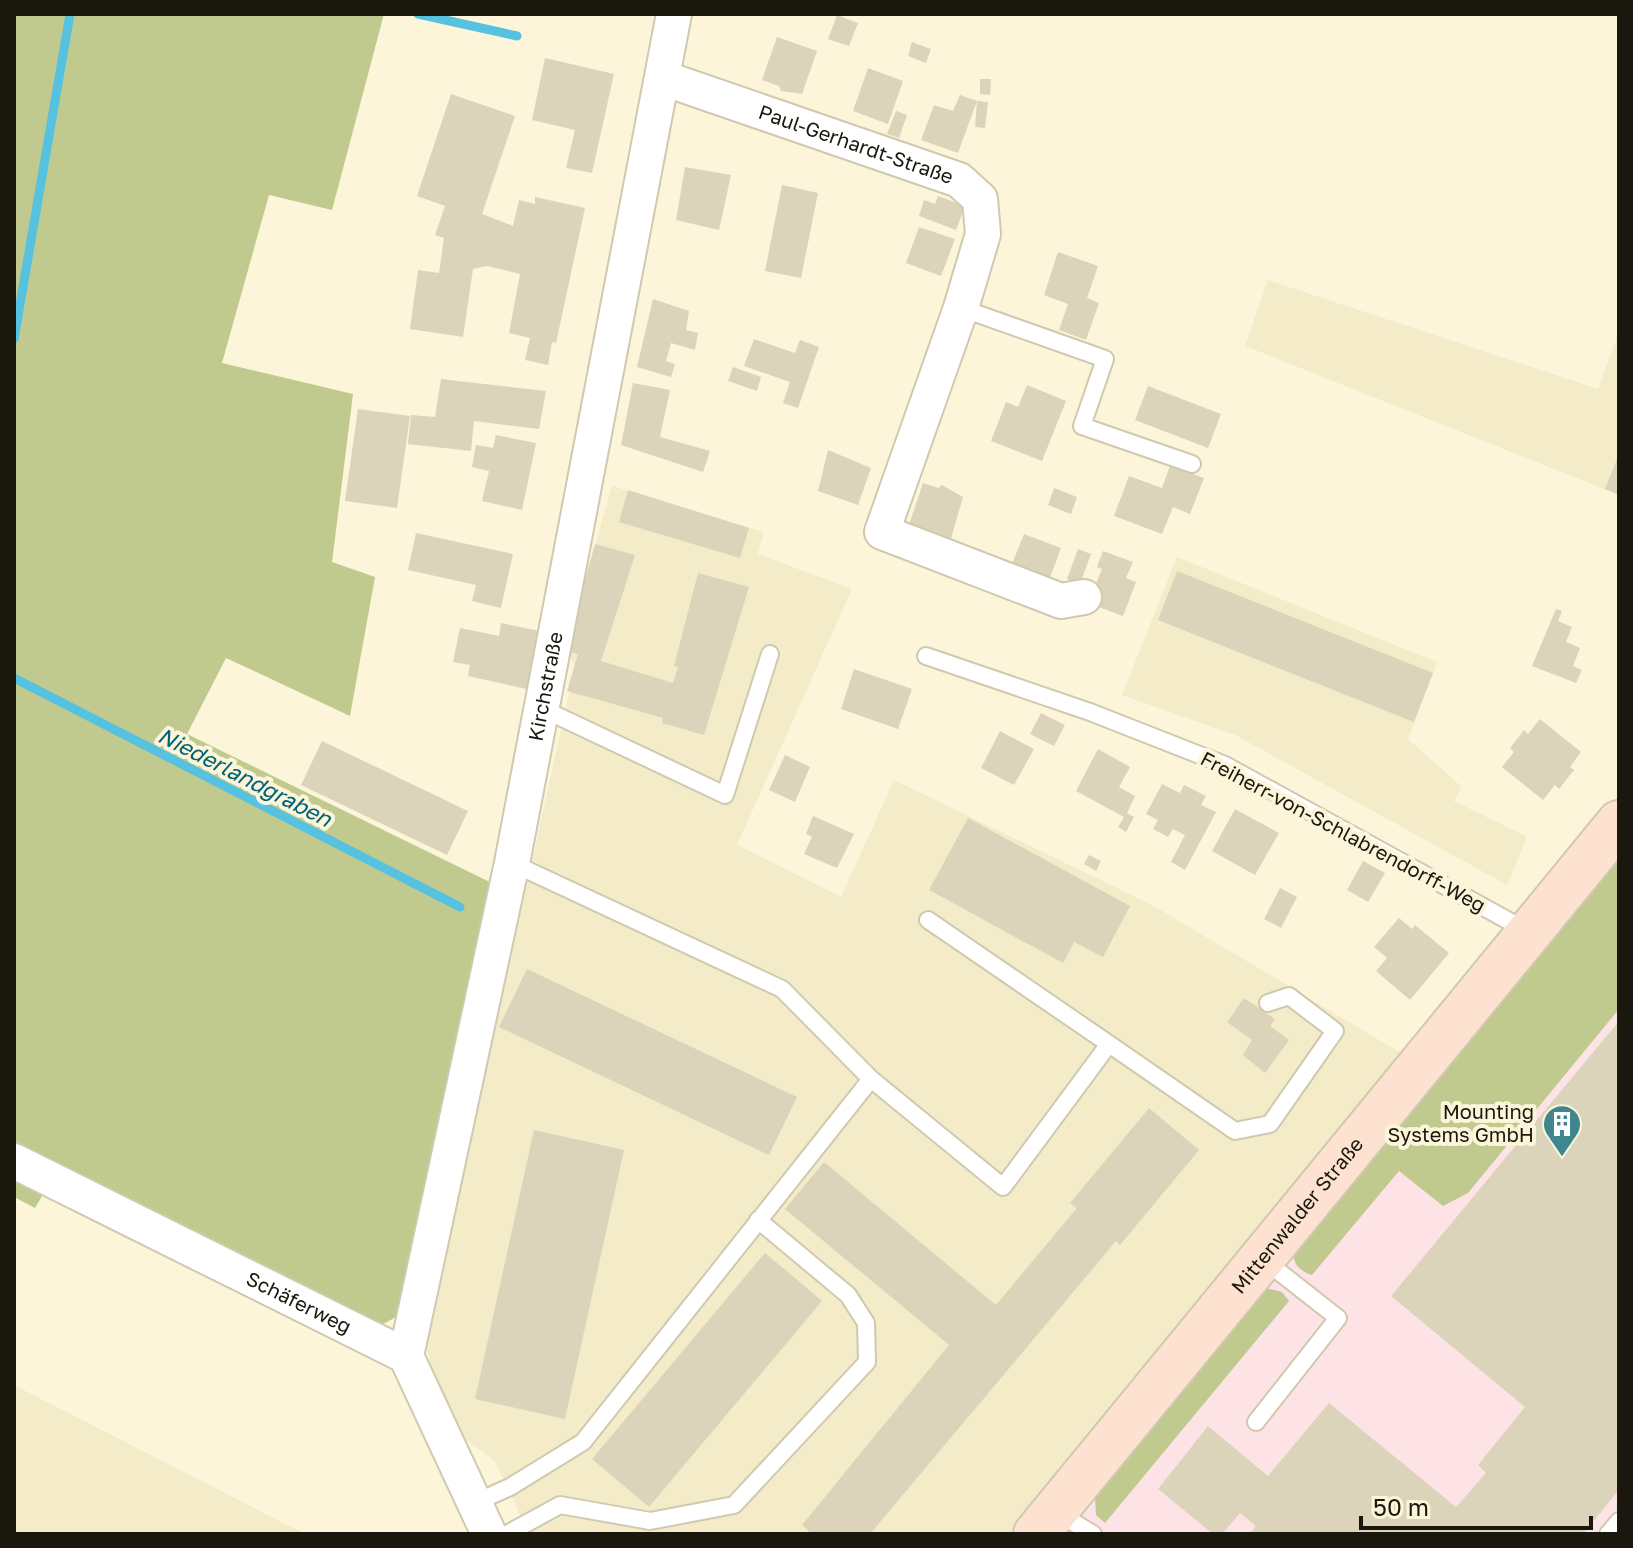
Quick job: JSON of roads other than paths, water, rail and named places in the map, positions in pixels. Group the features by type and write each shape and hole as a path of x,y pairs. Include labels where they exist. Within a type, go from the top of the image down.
{"street":[{"name":"Kirchstraße","path":"406,1356 543,709 674,14"},
{"name":"Paul-Gerhardt-Straße","path":"663,78 959,180 980,199 983,234 961,308 882,532 1061,601 1084,597"},
{"name":"Mittenwalder Straße","path":"1053,1527 1263,1259 1619,823"},
{"name":"Schäferweg","path":"14,1161 406,1356"},
{"path":"406,1356 489,1534"}],"lane":[{"path":"961,308 1105,359 1082,426 1192,464"},
{"path":"543,709 725,795 770,654"},
{"name":"Freiherr-von-Schlabrendorff-Weg","path":"926,656 1090,712 1225,765 1530,933"},
{"path":"512,863 782,989 871,1079 1003,1187 1109,1044"},
{"path":"928,920 1235,1131 1270,1124 1335,1031 1289,996 1268,1003"},
{"path":"474,1503 510,1487 583,1442 871,1079"},
{"path":"507,1534 560,1505 650,1521 734,1505 867,1362 866,1323 848,1295 758,1220"},
{"path":"1256,1422 1338,1318 1263,1259"},
{"path":"1608,1534 1619,1521"},
{"path":"1053,1527 1093,1534"}],"waterway":[{"name":"Niederlandgraben","path":"14,339 70,14"},
{"name":"Niederlandgraben","path":"418,14 517,36"},
{"name":"Niederlandgraben","path":"14,678 460,907"}],"place":[{"name":"Mounting Systems GmbH","path":"1562,1158"}]}
